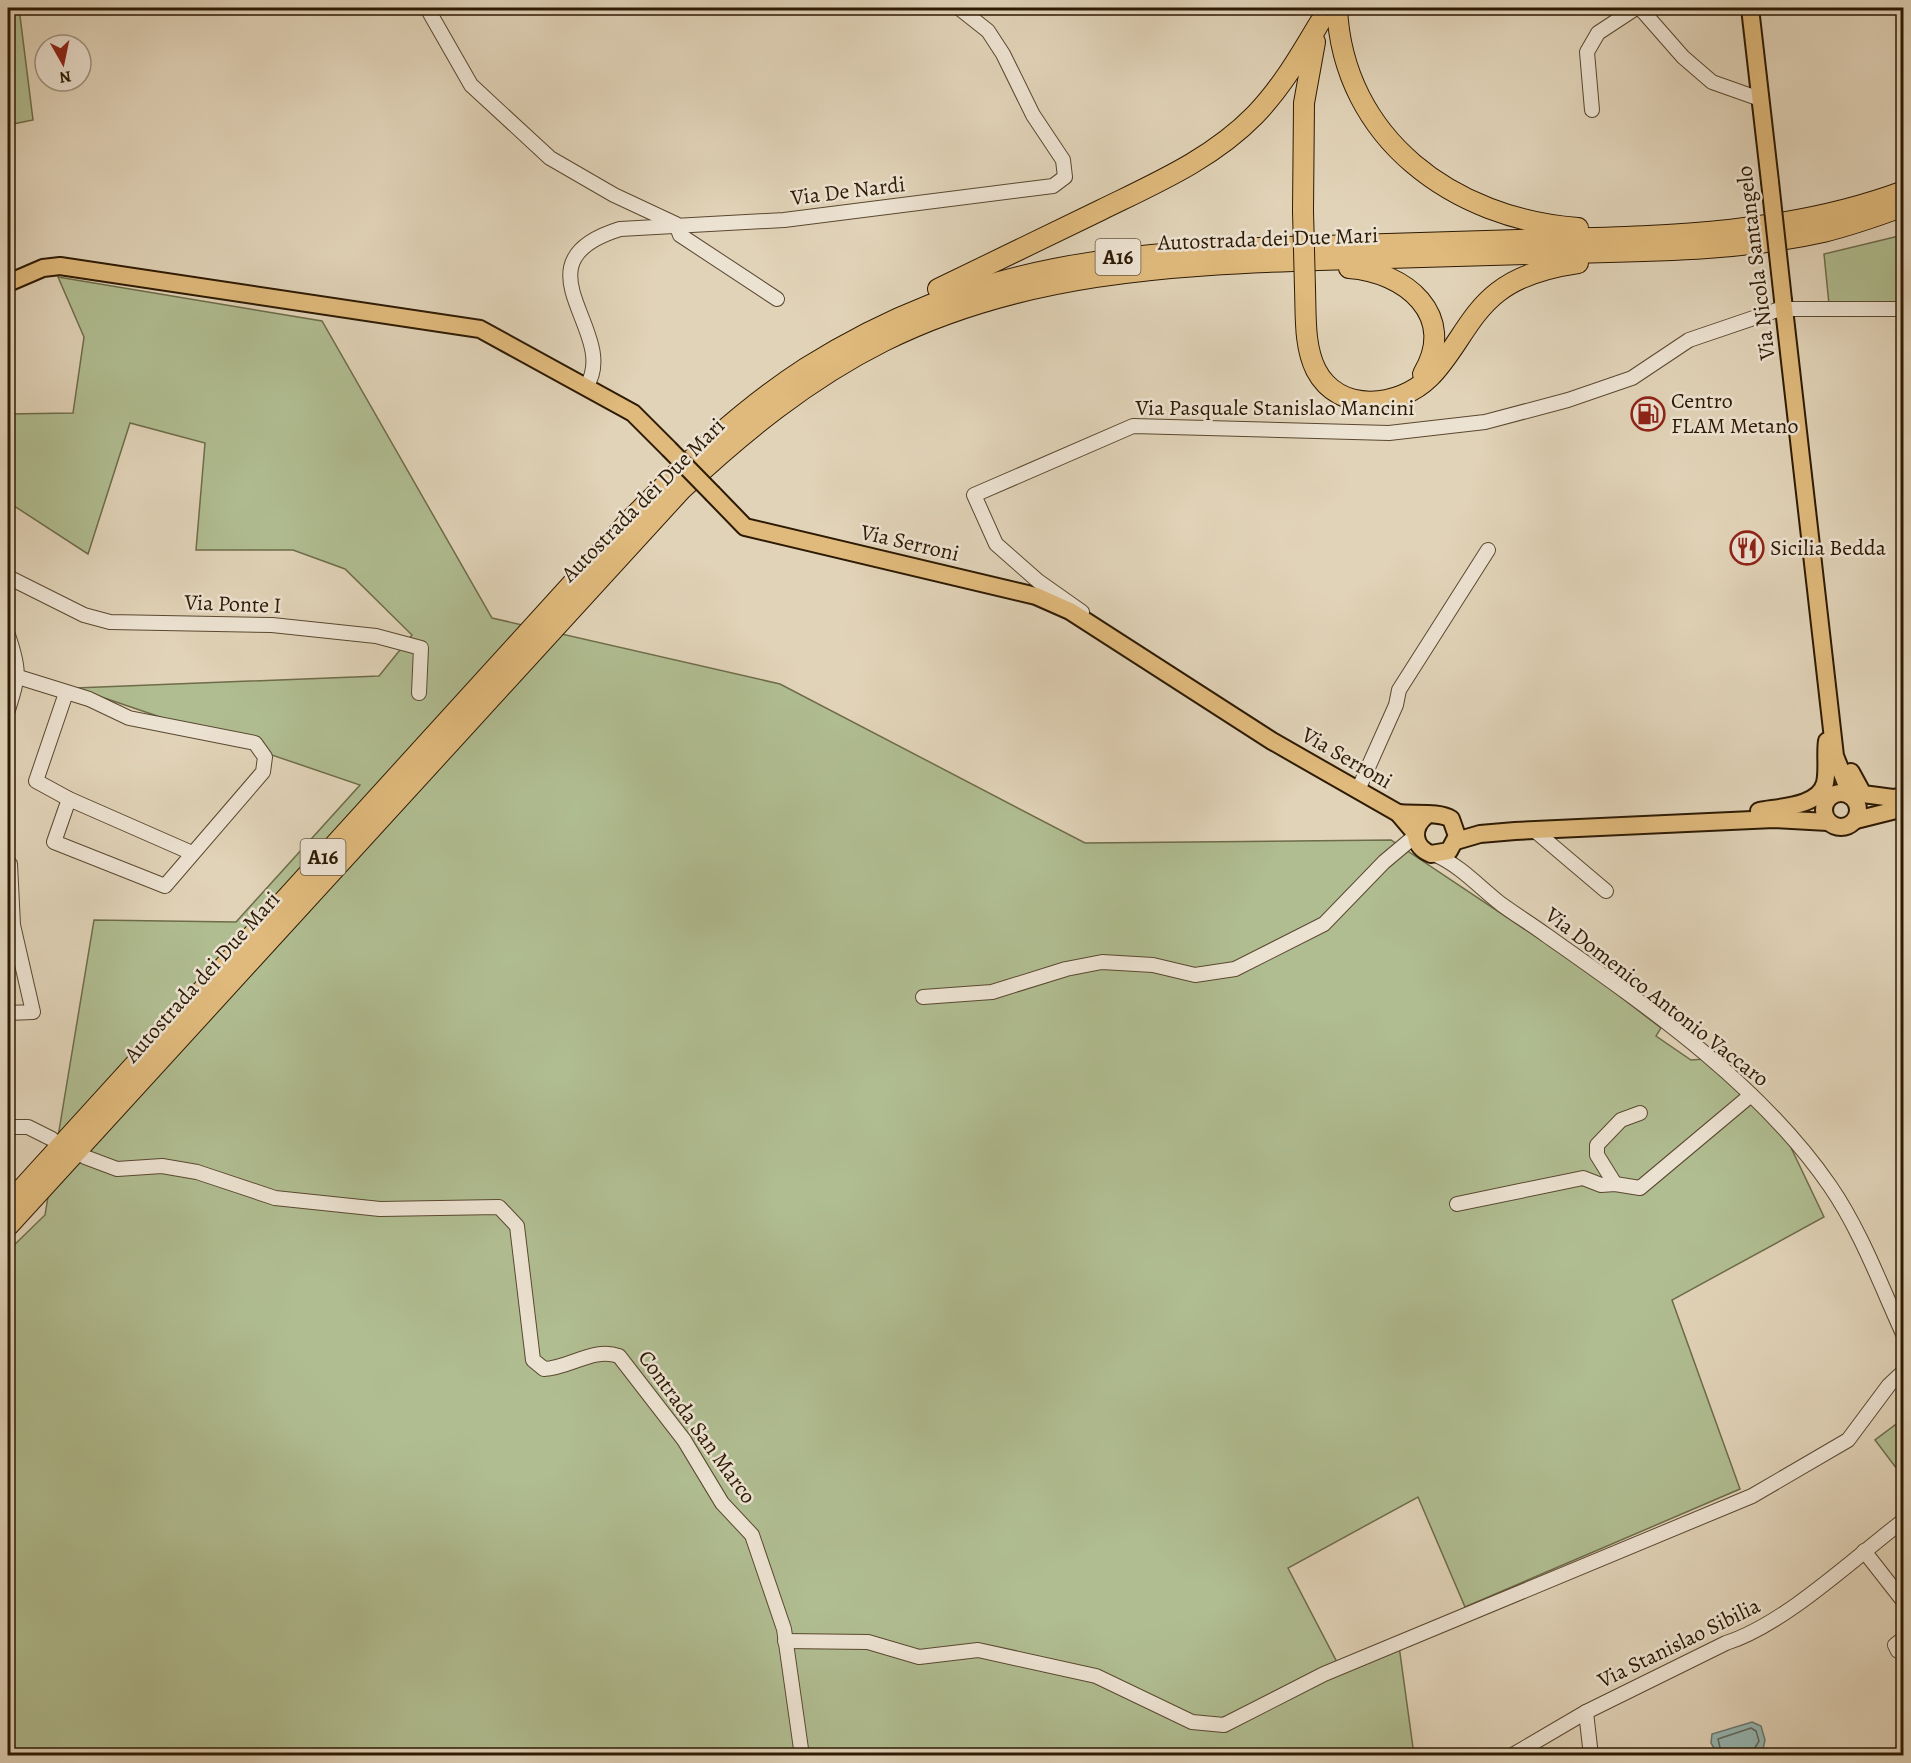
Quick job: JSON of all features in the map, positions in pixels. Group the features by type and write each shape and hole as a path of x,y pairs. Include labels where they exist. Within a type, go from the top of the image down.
{"highway":[{"path":"1337,8 1342,43 1352,75 1383,132 1403,156 1427,176 1475,204 1534,223 1592,230 1820,218"},
{"path":"1322,15 1304,103 1305,289 1310,355 1316,370 1329,386 1347,398 1367,402 1387,401 1408,392 1430,377 1470,320 1490,298 1512,283 1535,272 1588,261 1720,255 1794,246 1860,228 1904,207"},
{"path":"671,478 704,440 736,410 800,363 874,321 1159,181 1214,150 1267,102 1290,71 1322,15"},
{"name":"Autostrada dei Due Mari","path":"8,1226 173,1033 484,690 671,478 741,416 804,370 841,347 916,310 958,293 1031,272 1139,254 1224,248 1634,237 1748,229 1820,218 1904,191"},
{"name":"Autostrada dei Due Mari","path":"484,690 681,490 750,428 783,403 849,360 923,323 1004,295 1066,280 1139,269 1213,264 1719,247 1822,232 1904,207"},
{"path":"1066,280 1294,269 1352,268 1378,274 1400,283 1418,297 1429,312 1432,323 1432,354 1424,373 1408,392"},
{"name":"Autostrada dei Due Mari","path":"8,1204 173,1033"}],"main road":[{"name":"Via Nicola Santangelo","path":"1750,8 1835,756 1859,811 1856,820"},
{"name":"Via Serroni","path":"8,283 43,268 60,266 480,329 633,413 745,527 1036,596 1069,606 1272,741 1398,813 1446,816 1455,844 1480,834 1774,819"},
{"path":"1831,722 1842,737 1853,779 1863,794 1876,797 1904,796"},
{"path":"1735,821 1759,811 1811,800 1822,789 1826,782 1825,752 1831,722"},
{"path":"1828,822 1824,811 1835,756"},
{"path":"1774,819 1812,809 1841,793 1854,799 1904,807"},
{"path":"1774,819 1828,822 1842,828 1856,820 1904,807"},
{"name":"Via Serroni","path":"1398,813 1419,844"},
{"path":"1426,816 1417,826 1419,844 1455,844"}],"street":[{"path":"427,8 471,84 550,158 594,185 676,224 680,235 777,299"},
{"name":"Via De Nardi","path":"586,387 595,369 594,358 576,308 571,279 573,256 581,247 599,236 620,229 676,224 784,220 1053,186 1065,177 1063,160 1033,115 1003,54 988,32 959,8"},
{"path":"1592,110 1587,51 1598,33 1638,8 1683,57 1712,82 1760,99"},
{"path":"1784,305 1904,309"},
{"name":"Via Pasquale Stanislao Mancini","path":"1069,606 996,544 974,495 1133,426 1389,433 1485,422 1568,400 1632,378 1689,340 1784,305"},
{"path":"1358,790 1396,705 1400,690 1488,550"},
{"name":"Via Ponte I","path":"8,578 84,615 110,622 272,625 376,636 421,648 420,693"},
{"path":"8,635 16,660 17,676 8,710"},
{"path":"17,676 89,699 129,718 255,743 265,757 263,772 165,886 54,842 69,799"},
{"path":"66,693 36,782 69,799 192,853"},
{"path":"1534,830 1606,891"},
{"path":"922,997 992,992 1066,969 1102,962 1130,962 1196,975 1220,974 1235,969 1324,924 1384,862 1419,844"},
{"name":"Via Domenico Antonio Vaccaro","path":"1455,844 1501,903 1610,980 1751,1095 1782,1124 1831,1187 1865,1250 1904,1336"},
{"path":"8,864 10,864 13,925 33,1012 8,1012"},
{"path":"1457,1204 1583,1178 1601,1185 1615,1184 1635,1188 1645,1186 1751,1095"},
{"path":"1615,1184 1597,1155 1597,1145 1621,1120 1640,1113"},
{"path":"8,1127 28,1127 52,1139"},
{"name":"Contrada San Marco","path":"85,1157 117,1169 162,1166 197,1172 275,1198 380,1209 499,1207 517,1226 533,1360 544,1369 555,1368 606,1352 619,1356 684,1440 722,1503 752,1535 784,1629 802,1755"},
{"path":"785,1641 868,1642 919,1657 978,1650 1096,1676 1192,1722 1224,1725 1324,1674 1752,1496 1848,1440 1889,1385 1904,1371"},
{"name":"Via Stanislao Sibilia","path":"1511,1755 1586,1712 1726,1643 1749,1636 1781,1615 1904,1520"},
{"path":"1863,1551 1904,1602"},
{"name":"Via Stanislao Sibilia","path":"1586,1712 1591,1755"}],"green space":[{"path":"8,8 19,8 33,120 8,125"},
{"path":"1903,235 1903,306 1829,304 1824,254"},
{"path":"58,277 322,321 492,618 780,684 1085,843 1391,840 1583,968 1661,1028 1656,1036 1691,1060 1705,1059 1784,1133 1824,1217 1672,1300 1740,1489 1465,1607 1418,1497 1288,1568 1338,1664 1399,1646 1414,1755 8,1755 8,1251 45,1215 94,920 236,922 360,785 75,688 379,676 412,635 345,569 293,550 196,550 205,443 130,423 88,554 8,502 8,414 73,413 84,337"},
{"path":"1903,1419 1903,1477 1875,1440"}],"water":[{"path":"1752,1722 1761,1726 1765,1740 1763,1749 1750,1755 1718,1755 1711,1743 1712,1734"}],"place":[{"name":"Centro FLAM Metano","path":"1648,414"},
{"name":"Sicilia Bedda","path":"1747,548"}]}
